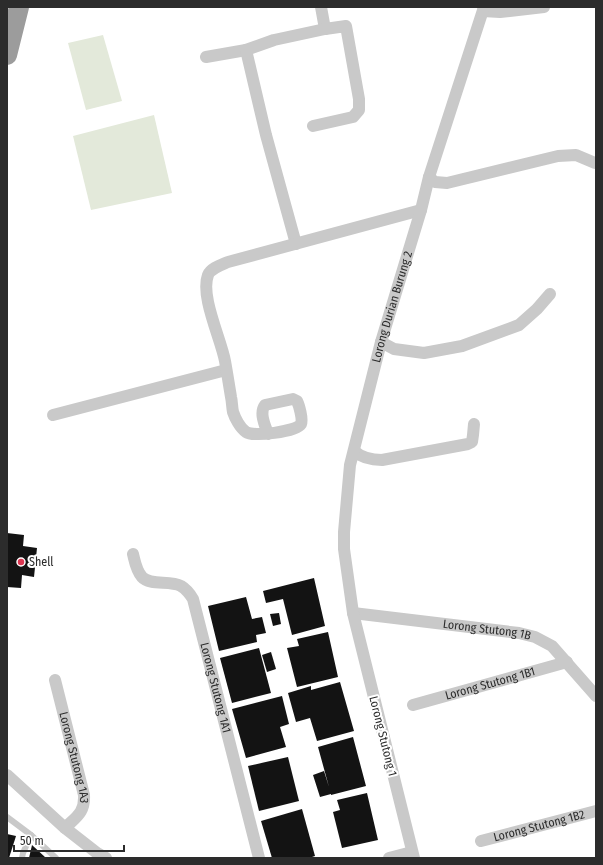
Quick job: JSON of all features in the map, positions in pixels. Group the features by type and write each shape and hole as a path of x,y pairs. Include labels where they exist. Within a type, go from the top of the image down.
{"highway":[{"path":"7,55 19,7"}],"street":[{"path":"320,7 325,29"},
{"path":"483,9 500,12 544,7"},
{"name":"Lorong Durian Burung 2","path":"353,613 344,549 344,532 350,465 381,342 421,210 429,177 483,9"},
{"path":"206,57 246,50 274,40 346,26 359,99 359,110 353,117 313,126"},
{"path":"246,50 266,135 296,244"},
{"path":"429,177 435,182 447,183 558,156 576,155 595,163"},
{"path":"268,434 255,435 246,432 239,425 233,411 225,360 214,323 206,286 211,270 228,262 421,210"},
{"path":"381,342 394,349 424,353 462,346 519,325 537,309 550,294"},
{"path":"53,415 226,370"},
{"path":"354,451 358,455 368,459 382,460 468,444 472,442 474,424"},
{"name":"Lorong Stutong 1A1","path":"133,554 137,568 143,578 150,581 169,582 180,585 193,599 259,858"},
{"name":"Lorong Stutong 1B","path":"353,613 519,633 535,637 552,646 596,696"},
{"name":"Lorong Stutong 1","path":"353,613 413,855"},
{"name":"Lorong Stutong 1B1","path":"413,705 567,662"},
{"name":"Lorong Stutong 1A3","path":"55,680 85,803 83,810 65,828"},
{"path":"7,775 65,828 97,853 106,858"},
{"name":"Lorong Stutong 1B2","path":"481,841 596,811"},
{"path":"389,858 413,855"}],"lane":[{"path":"7,816 32,835 56,858"},
{"path":"22,858 32,835"}],"green space":[{"path":"103,35 122,101 86,110 68,43"},
{"path":"154,115 172,193 91,210 73,136"}],"building":[{"name":"Shell","path":"7,533 24,535 23,546 37,548 34,577 22,575 21,588 7,587"},
{"path":"314,578 325,626 292,635 283,599 266,603 263,591"},
{"path":"246,597 252,619 262,617 266,633 256,635 257,642 219,651 208,606"},
{"path":"279,613 281,624 273,626 270,614"},
{"path":"328,632 338,677 297,687 287,648 299,646 297,639"},
{"path":"259,648 271,693 232,703 220,658"},
{"path":"271,652 276,669 267,672 262,655"},
{"path":"340,682 354,731 317,741 310,718 296,722 288,693 311,686 311,690"},
{"path":"282,696 289,724 280,727 286,747 246,758 232,709"},
{"path":"353,737 366,786 320,797 313,775 324,771 329,787 318,747"},
{"path":"288,757 299,801 259,811 248,766"},
{"path":"367,793 378,840 342,848 333,812 340,810 337,800"},
{"path":"302,809 315,856 309,858 272,858 261,821"},
{"path":"7,834 16,836 9,858 7,858"},
{"path":"32,845 46,858 29,858"}],"place":[{"name":"Shell","path":"21,562"}]}
